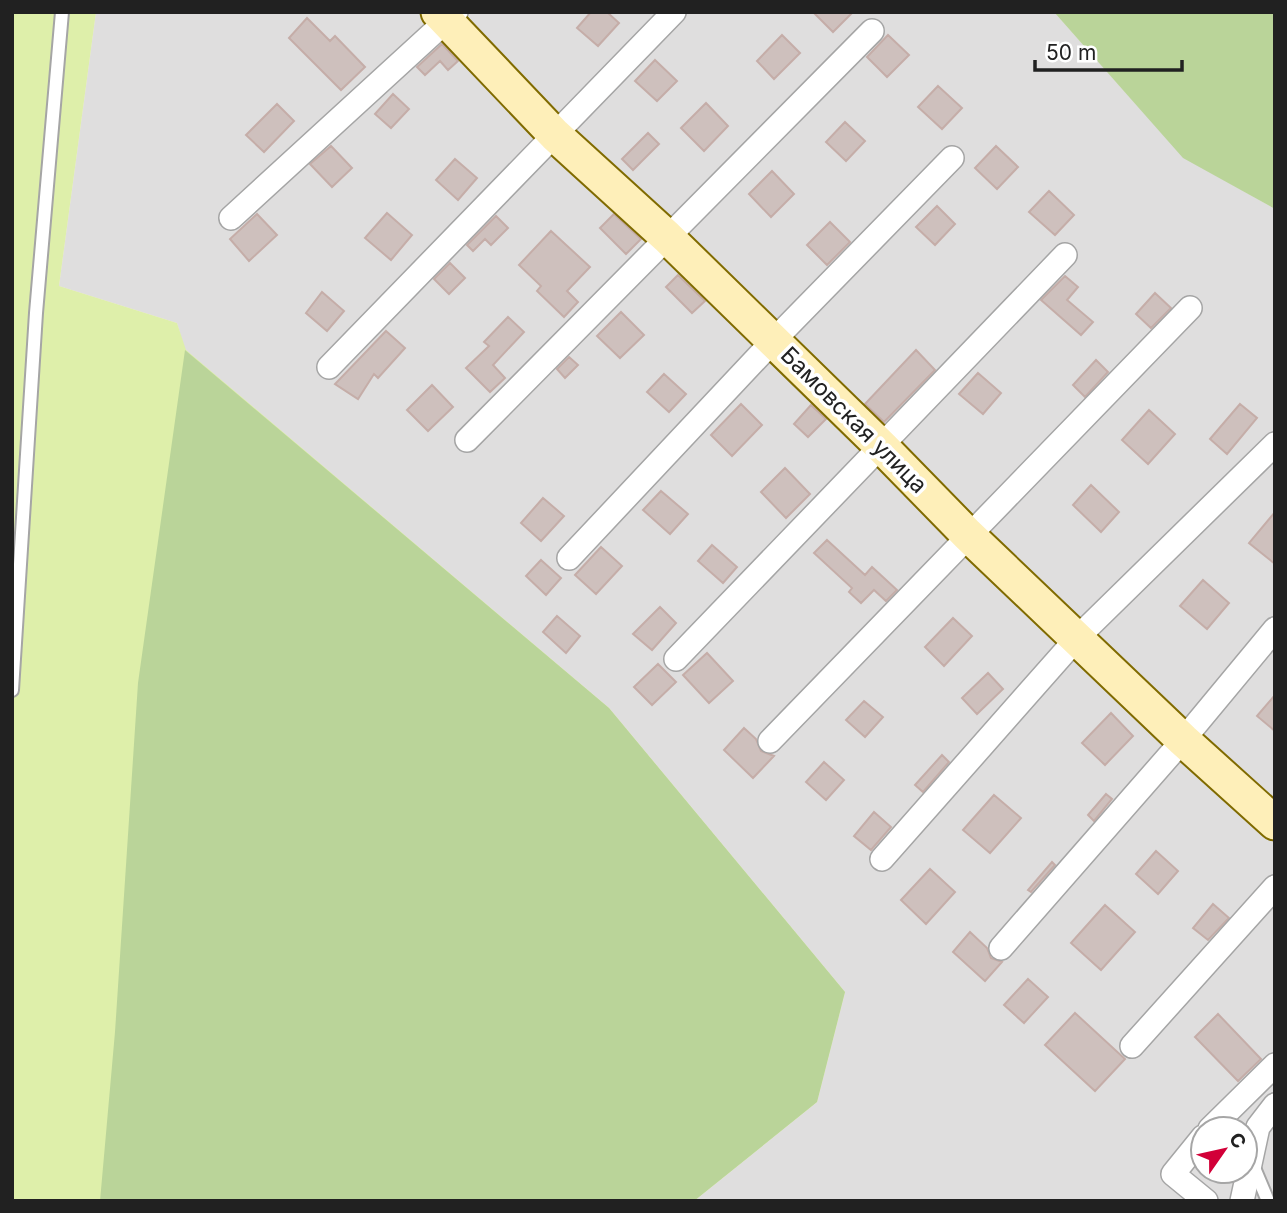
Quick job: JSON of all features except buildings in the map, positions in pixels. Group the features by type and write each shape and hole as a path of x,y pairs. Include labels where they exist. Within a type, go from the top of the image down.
{"street":[{"path":"329,367 674,12"},
{"path":"231,218 447,15"},
{"name":"Бамовская улица","path":"447,15 555,135 667,237 967,534 1183,740 1275,822"},
{"path":"467,440 873,31"},
{"path":"569,558 952,158"},
{"path":"676,659 1065,255"},
{"path":"770,741 967,534 1190,308"},
{"path":"882,859 1078,637 1275,444"},
{"path":"1002,948 1183,740 1275,629"},
{"path":"1132,1046 1275,887"},
{"path":"1224,1115 1275,1065"},
{"path":"1259,1126 1275,1105"},
{"path":"1189,1155 1174,1174 1206,1201"}],"lane":[{"path":"12,690 36,313 62,12"},
{"path":"1259,1179 1268,1201"}],"shaded area":[{"path":"96,12 1054,12 1183,157 1275,209 1275,1201 694,1201 817,1102 845,992 609,708 185,350 177,323 59,286"}],"green space":[{"path":"12,12 96,12 59,286 177,323 186,350 609,708 845,992 817,1102 694,1201 12,1201"},
{"path":"1054,12 1275,12 1275,209 1183,158"},
{"path":"185,350 609,708 845,992 817,1102 694,1201 100,1201 115,1032 138,683"}]}
